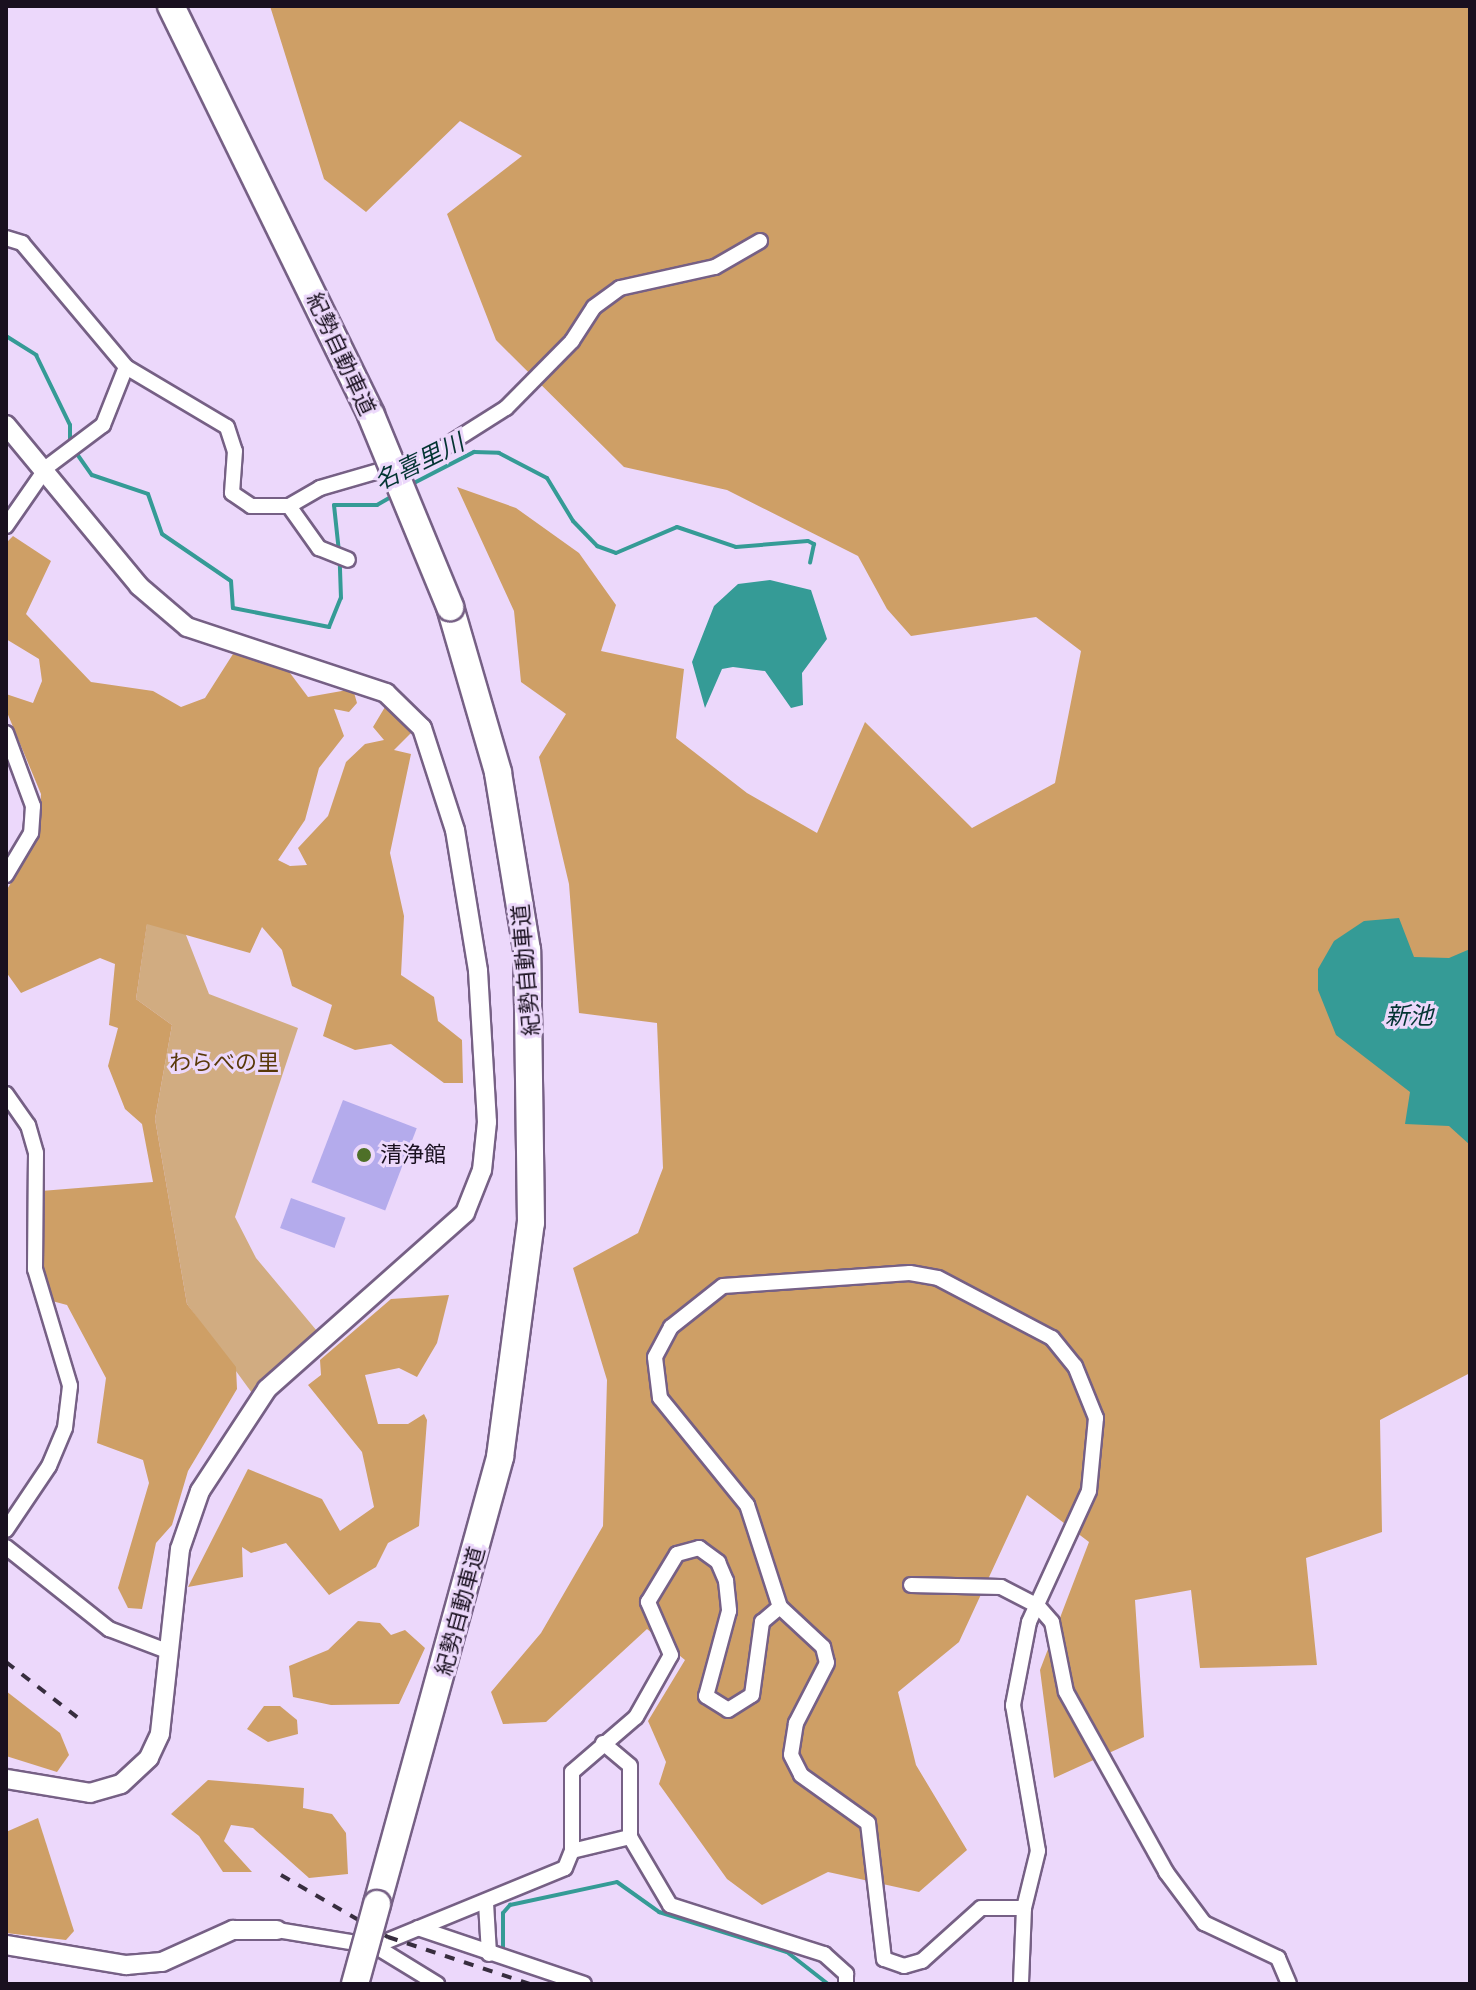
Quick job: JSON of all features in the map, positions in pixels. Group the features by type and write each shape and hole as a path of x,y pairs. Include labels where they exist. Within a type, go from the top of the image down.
{"highway":[{"name":"紀勢自動車道","path":"171,6 371,415 450,607 498,772 527,950 531,1223 500,1457 355,1984"}],"street":[{"path":"6,238 22,243 126,367 227,427 235,451 232,493 251,506 289,506 320,488 430,456 506,408 572,341 594,307 620,288 703,272 760,241"},
{"path":"6,526 47,467 84,443 103,425 126,367"},
{"path":"6,425 47,467 139,586 187,627 386,693 422,728 452,815 478,971 487,1122 482,1170 465,1213 267,1389 230,1438 180,1549 160,1734 149,1758 121,1784 90,1793 6,1779"},
{"path":"289,506 326,554 348,560"},
{"path":"6,733 33,806 31,833 6,875"},
{"path":"6,1094 28,1125 36,1153 35,1269 70,1386 65,1428 49,1466 6,1530"},
{"path":"1021,1984 1024,1908 1038,1851 1013,1705 1038,1606 1089,1491 1098,1450 1090,1396 1052,1338 938,1278 910,1273 814,1285 723,1286 661,1340 654,1376 660,1398 747,1505 780,1607 823,1647 827,1663 796,1723 791,1755 801,1775 868,1823 884,1959 904,1966 922,1961 981,1908 1024,1908"},
{"path":"6,1547 109,1629 167,1651"},
{"path":"375,1946 553,1878 572,1851 572,1772 636,1717 668,1666 671,1655 648,1602 677,1554 699,1548 718,1562 726,1581 721,1652 704,1686 718,1706 741,1707 752,1695 762,1622 780,1607"},
{"path":"911,1585 1001,1587 1038,1606 1052,1622 1066,1692 1166,1872 1204,1923 1278,1958 1289,1984"},
{"path":"603,1743 630,1766 630,1837 670,1905 824,1954 846,1974 846,1984"},
{"path":"572,1851 630,1837"},
{"path":"486,1903 489,1954"},
{"path":"6,1945 126,1965 162,1962 250,1926 375,1946 437,1984"},
{"path":"418,1928 584,1984"}],"green space":[{"name":"わらべの里","path":"147,923 184,930 209,994 298,1028 235,1217 256,1258 317,1331 252,1393 187,1304 155,1119 172,1025 136,999"}],"shaded area":[{"path":"270,6 1470,6 1470,1373 1380,1420 1382,1532 1306,1558 1317,1665 1200,1668 1191,1590 1135,1600 1144,1737 1054,1778 1040,1670 1089,1542 1027,1495 959,1642 898,1692 916,1765 967,1850 919,1892 828,1872 762,1905 727,1879 659,1784 666,1762 648,1721 685,1660 647,1629 546,1722 503,1724 491,1692 541,1633 603,1526 607,1380 573,1268 638,1233 663,1168 657,1023 579,1013 569,884 539,757 566,714 521,682 514,611 457,487 516,508 579,553 616,605 601,651 684,669 676,738 747,793 817,833 865,722 972,828 1055,783 1081,651 1036,617 911,636 887,609 858,556 727,490 624,467 496,340 447,214 522,156 460,121 366,212 324,179"},
{"path":"13,536 51,561 26,614 91,682 153,691 181,707 205,698 233,654 287,669 308,697 353,689 357,703 349,712 334,709 344,736 319,768 305,820 278,860 290,866 307,865 298,848 328,816 346,762 365,744 384,740 373,727 385,707 394,712 411,733 394,750 411,754 390,853 404,916 401,975 434,997 438,1021 462,1040 463,1083 444,1083 391,1044 355,1050 323,1036 332,1005 292,986 282,950 262,927 250,953 147,924 136,999 172,1025 155,1119 187,1304 236,1367 237,1389 188,1471 172,1525 156,1543 142,1609 128,1608 118,1588 149,1483 143,1460 97,1443 106,1378 67,1305 52,1301 43,1269 41,1191 153,1182 142,1124 125,1109 108,1066 118,1028 109,1025 115,964 100,958 21,993 6,972 6,891 38,838 41,794 6,710 6,694 33,703 42,681 39,659 6,639 6,543"},
{"path":"449,1295 437,1343 417,1377 399,1368 365,1375 378,1424 408,1424 424,1414 427,1420 419,1526 388,1543 376,1567 329,1595 286,1543 251,1553 242,1547 243,1577 188,1587 248,1469 322,1499 340,1531 374,1507 362,1452 308,1385 321,1375 320,1360 391,1299"},
{"path":"358,1621 380,1623 391,1635 405,1630 425,1648 399,1704 331,1705 293,1697 289,1666 328,1650"},
{"path":"6,1691 60,1733 69,1755 57,1772 6,1756"},
{"path":"264,1706 280,1706 297,1720 298,1734 268,1742 247,1729"},
{"path":"208,1780 304,1788 303,1808 332,1814 346,1833 348,1874 309,1878 253,1828 231,1825 224,1841 252,1872 223,1872 199,1836 171,1814"},
{"path":"38,1818 74,1931 66,1940 6,1933 6,1832"}],"water":[{"path":"770,580 811,590 827,639 802,673 803,705 791,708 765,671 733,667 722,669 705,708 692,662 714,606 738,584"},
{"name":"新池","path":"1399,918 1414,957 1449,958 1470,949 1470,1145 1449,1126 1405,1124 1410,1092 1336,1035 1318,990 1318,969 1334,941 1364,921"}],"building":[{"name":"清浄館","path":"343,1100 417,1128 385,1210 311,1182"},
{"path":"291,1198 346,1218 335,1248 280,1228"}],"waterway":[{"name":"名喜里川","path":"6,336 36,355 70,425 70,444 92,475 148,494 162,534 231,581 233,608 329,627 341,598 340,561"},
{"name":"名喜里川","path":"412,484 474,452 499,453 547,478 573,521 597,546 616,553 677,527 736,547 808,541 814,544 810,563"},
{"name":"名喜里川","path":"339,552 334,505 377,505 394,495"},
{"path":"503,1948 503,1913 510,1905 617,1882 659,1912 787,1952 828,1984"}],"railway":[{"path":"6,1662 77,1717"},
{"path":"281,1875 388,1937 530,1984"}],"place":[{"name":"清浄館","path":"364,1155"}]}
